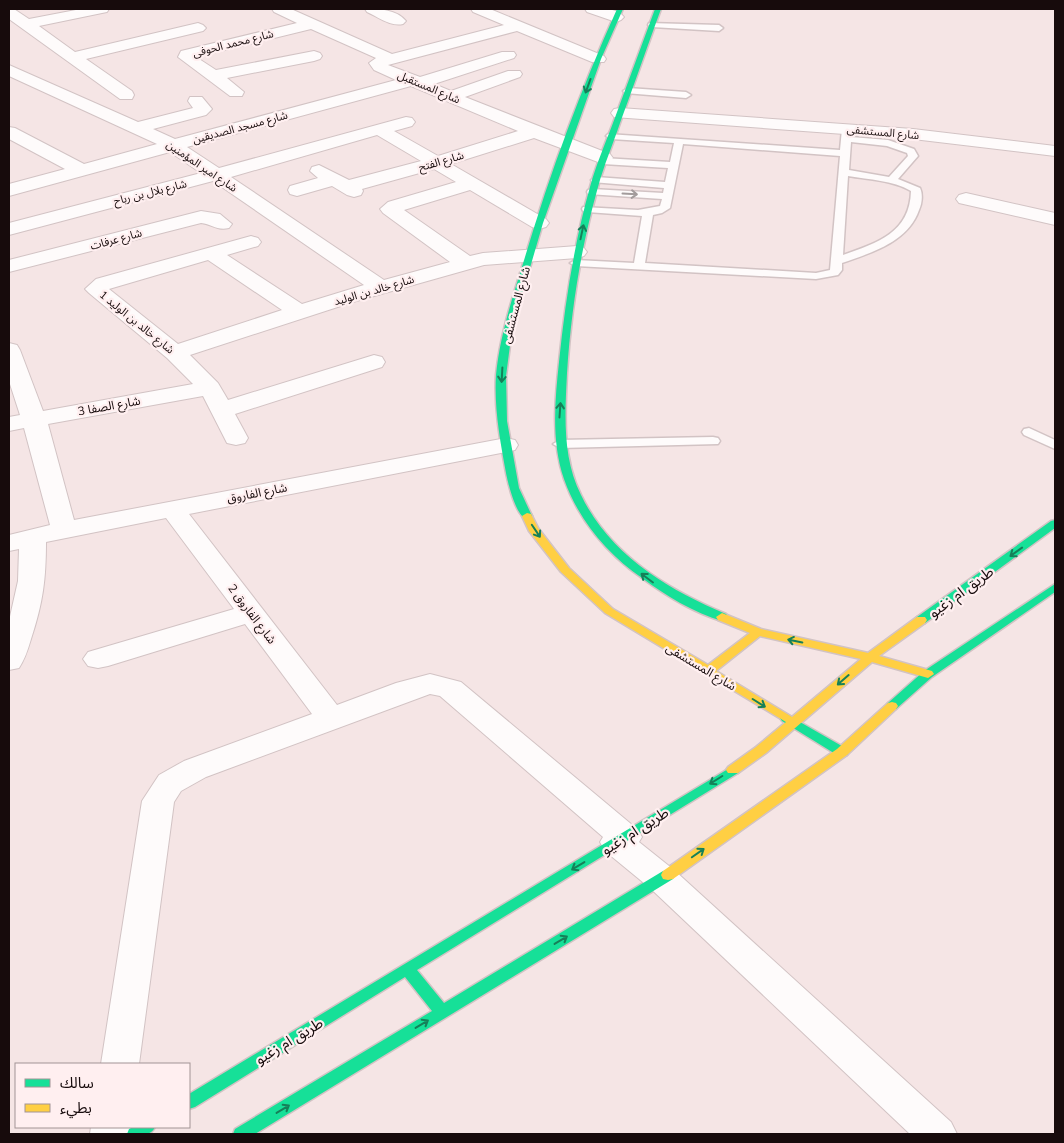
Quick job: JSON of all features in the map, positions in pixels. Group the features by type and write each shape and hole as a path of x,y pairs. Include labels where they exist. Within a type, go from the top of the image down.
{"street":[{"name":"شارع المستقبل","path":"279,9 386,57 386,60 376,63 377,65 603,159"},
{"path":"372,9 398,21"},
{"path":"478,9 598,59"},
{"path":"592,9 618,13"},
{"path":"658,9 646,32 628,91 592,192 576,257 562,375 559,424 560,444 568,475 576,495 606,540 629,564 657,585 697,607 758,632 870,657 928,674"},
{"path":"27,24 106,10"},
{"path":"9,12 120,90 67,99"},
{"name":"شارع المستشفى","path":"618,13 614,33 598,59 567,143 539,224 507,330 501,376 502,421 514,488 533,528 565,570 609,611 792,724 842,752"},
{"name":"شارع محمد الحوفى","path":"236,92 186,57 187,54 312,24"},
{"path":"386,60 518,26"},
{"path":"73,57 198,28"},
{"name":"شارع مسجد الصديقين","path":"9,190 172,145 416,82 508,55"},
{"path":"213,76 314,56"},
{"name":"شارع امير المؤمنين","path":"9,70 67,99 138,127 172,145 381,287"},
{"path":"451,96 514,74"},
{"path":"138,127 200,111 203,109 196,101"},
{"name":"شارع المستشفى","path":"620,113 847,134 962,139 1055,151"},
{"name":"شارع بلال بن رباح","path":"9,229 216,175 406,122"},
{"path":"379,129 438,162 539,224"},
{"path":"9,132 81,170"},
{"name":"شارع الفتح","path":"297,190 438,162 535,132"},
{"path":"467,264 390,209 471,184"},
{"path":"966,199 1055,219"},
{"name":"شارع عرفات","path":"9,266 201,217 213,218 222,224"},
{"name":"شارع خالد بن الوليد 1","path":"236,438 210,388 175,353 96,289 102,284 251,242"},
{"path":"212,253 299,312"},
{"name":"شارع خالد بن الوليد","path":"175,353 381,287 467,264 499,257 576,257"},
{"path":"11,362 34,419 64,530"},
{"path":"222,410 374,362"},
{"name":"شارع الصفا 3","path":"9,424 210,388"},
{"name":"شارع الفاروق","path":"21,540 64,530 506,445"},
{"name":"شارع الفاروق 2","path":"173,510 331,718"},
{"name":"طريق ام زغيو","path":"190,1101 728,773 761,750 870,657 1055,523"},
{"path":"9,661 14,634 32,581 21,540"},
{"path":"241,1134 662,879 842,752 928,674 1055,587"},
{"path":"98,659 252,614"},
{"path":"708,671 758,632"},
{"path":"120,1063 158,801 170,784 195,769 407,690 430,684 450,689 621,839 938,1134"},
{"path":"407,969 442,1012"}],"lane":[{"path":"646,32 719,28"},
{"path":"628,91 686,95"},
{"path":"576,257 639,266 823,276 834,273 836,270 847,134 888,143 911,151 913,156 891,181"},
{"path":"612,136 845,153"},
{"path":"587,209 648,213 658,212 665,208 674,165 676,141"},
{"path":"603,159 674,165"},
{"path":"837,261 888,241 903,230 912,218 917,206 916,190 905,184 844,172"},
{"path":"596,180 670,185"},
{"path":"592,192 668,196"},
{"path":"639,266 648,213"},
{"path":"1029,432 1055,445"},
{"path":"560,444 713,441"}],"traffic: fast":[{"path":"527,516 514,488 502,421 501,376 507,330 539,223 598,59 620,9"},
{"path":"658,9 596,178 586,215 570,302 565,346 560,432 564,462 575,494 601,536 636,569 657,584 722,617"},
{"path":"921,620 1055,523"},
{"path":"892,706 928,674 1055,587"},
{"path":"786,718 842,752"},
{"path":"190,1101 733,770"},
{"path":"241,1134 668,875"},
{"path":"407,969 442,1012"},
{"path":"135,1134 145,1128"}],"traffic: slow":[{"path":"527,516 533,529 565,570 609,611 786,718"},
{"path":"722,617 758,632 870,657 928,674"},
{"path":"733,770 761,750 870,657 921,620"},
{"path":"708,671 758,632"},
{"path":"668,875 842,752 892,706"}]}
